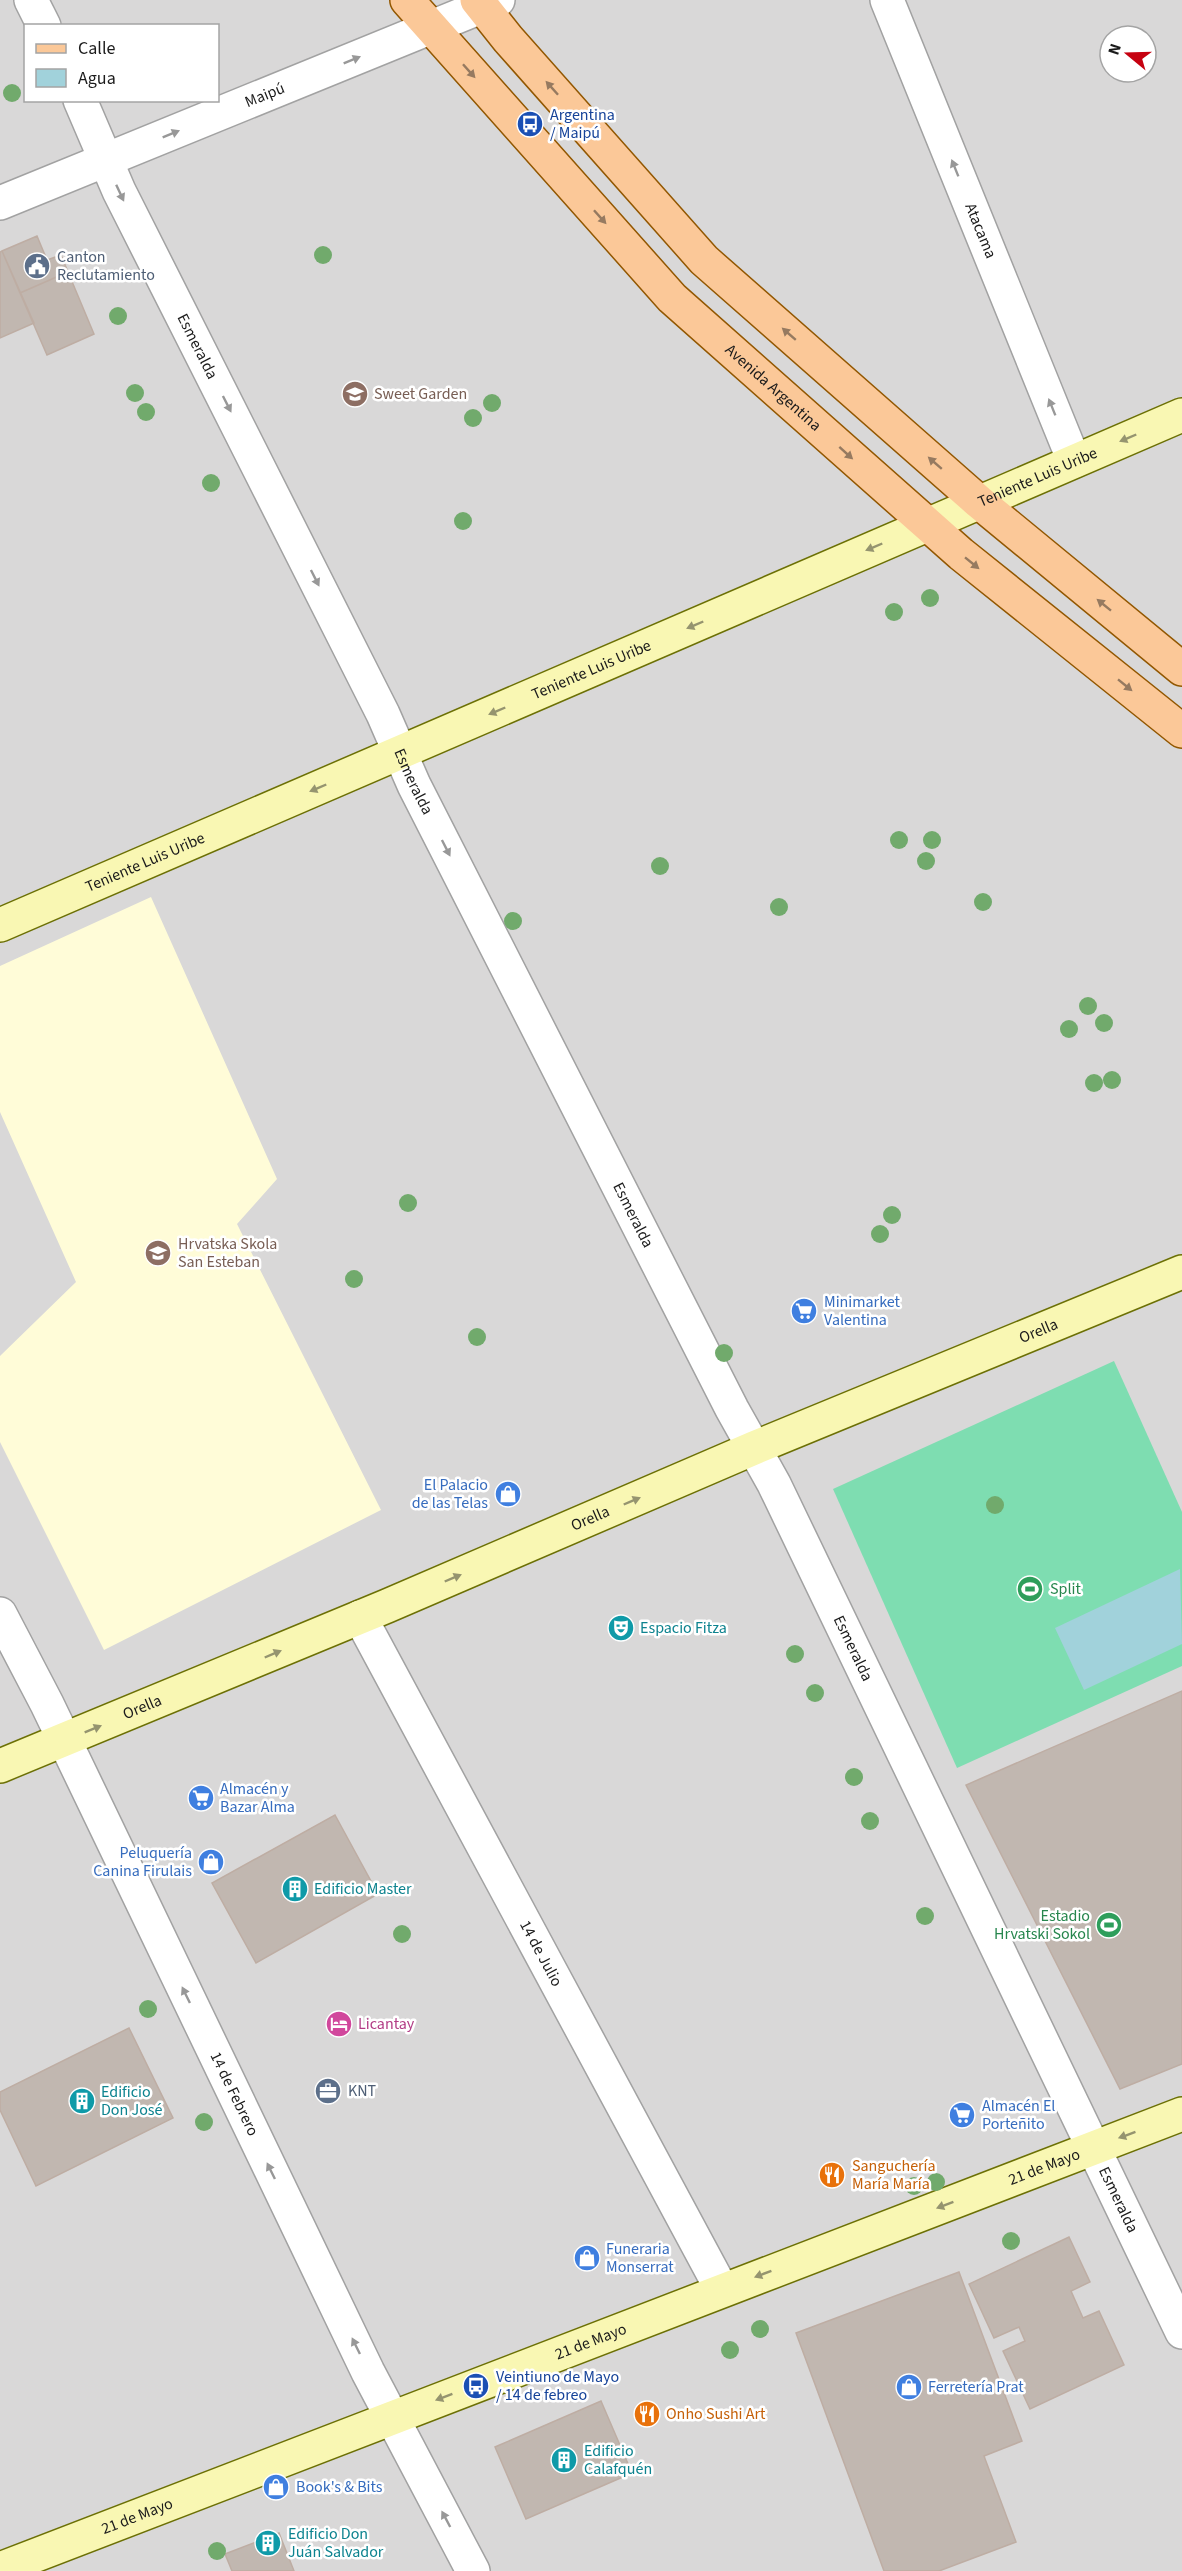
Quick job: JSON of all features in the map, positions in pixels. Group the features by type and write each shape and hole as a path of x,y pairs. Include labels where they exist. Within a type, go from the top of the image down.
{"main road":[{"name":"Avenida Argentina","path":"407,0 672,297 961,554 1182,730"},
{"path":"486,2 508,39 704,260 979,502 1182,669"}],"street":[{"path":"31,0 43,24"},
{"name":"Atacama","path":"887,0 1074,461"},
{"name":"Maipú","path":"0,203 431,27 486,2"},
{"name":"Esmeralda","path":"81,102 130,212 383,714 425,807 732,1409 779,1495 1182,2332"},
{"name":"Teniente Luis Uribe","path":"0,925 1182,415"},
{"name":"Orella","path":"0,1766 360,1617 754,1448 1182,1272"},
{"name":"14 de Febrero","path":"0,1614 64,1740 391,2417 473,2571"},
{"name":"14 de Julio","path":"360,1617 722,2290"},
{"name":"21 de Mayo","path":"0,2569 1182,2114"}],"shaded area":[{"path":"0,0 1182,0 1182,2571 0,2571"},
{"name":"Hrvatska Skola San Esteban","path":"151,897 277,1179 237,1224 381,1510 104,1650 0,1442 0,1356 76,1282 0,1112 0,966"}],"green space":[{"name":"Split","path":"1114,1361 1182,1512 1182,1666 957,1768 833,1489"}],"water":[{"path":"1180,1569 1182,1644 1084,1690 1055,1628"}],"building":[{"name":"Canton Reclutamiento","path":"37,236 47,260 61,255 68,272 20,293 2,251"},
{"path":"2,251 34,323 0,338 0,252"},
{"path":"68,272 94,334 47,355 20,293"},
{"name":"Estadio Hrvatski Sokol","path":"1182,1691 1182,2064 1120,2089 966,1785"},
{"name":"Edificio Master","path":"335,1815 378,1894 256,1963 212,1883"},
{"name":"Edificio Don José","path":"129,2028 173,2118 36,2186 0,2110 0,2092"},
{"path":"1069,2237 1090,2282 1071,2291 1083,2318 1099,2311 1124,2365 1030,2409 1003,2351 1025,2341 1019,2327 994,2338 969,2284"},
{"name":"Ferretería Prat","path":"959,2272 1022,2441 984,2456 1016,2542 939,2571 884,2571 796,2333"},
{"name":"Edificio Calafquén","path":"601,2401 632,2473 526,2519 495,2447"},
{"name":"Edificio Don Juán Salvador","path":"279,2533 294,2571 232,2571 225,2554"}],"place":[{"name":"Argentina / Maipú","path":"530,124"},
{"name":"Canton Reclutamiento","path":"37,266"},
{"name":"Sweet Garden","path":"355,394"},
{"name":"Hrvatska Skola San Esteban","path":"158,1253"},
{"name":"Minimarket Valentina","path":"804,1311"},
{"name":"El Palacio de las Telas","path":"508,1494"},
{"name":"Split","path":"1030,1589"},
{"name":"Espacio Fitza","path":"621,1628"},
{"name":"Almacén y Bazar Alma","path":"201,1798"},
{"name":"Peluquería Canina Firulais","path":"211,1862"},
{"name":"Edificio Master","path":"295,1889"},
{"name":"Estadio Hrvatski Sokol","path":"1109,1925"},
{"name":"Licantay","path":"339,2024"},
{"name":"KNT","path":"328,2091"},
{"name":"Edificio Don José","path":"82,2101"},
{"name":"Almacén El Porteñito","path":"962,2115"},
{"name":"Sanguchería María María","path":"832,2175"},
{"name":"Funeraria Monserrat","path":"587,2258"},
{"name":"Veintiuno de Mayo / 14 de febreo","path":"476,2386"},
{"name":"Ferretería Prat","path":"909,2387"},
{"name":"Onho Sushi Art","path":"647,2414"},
{"name":"Edificio Calafquén","path":"564,2460"},
{"name":"Book's & Bits","path":"276,2487"},
{"name":"Edificio Don Juán Salvador","path":"268,2543"}]}
